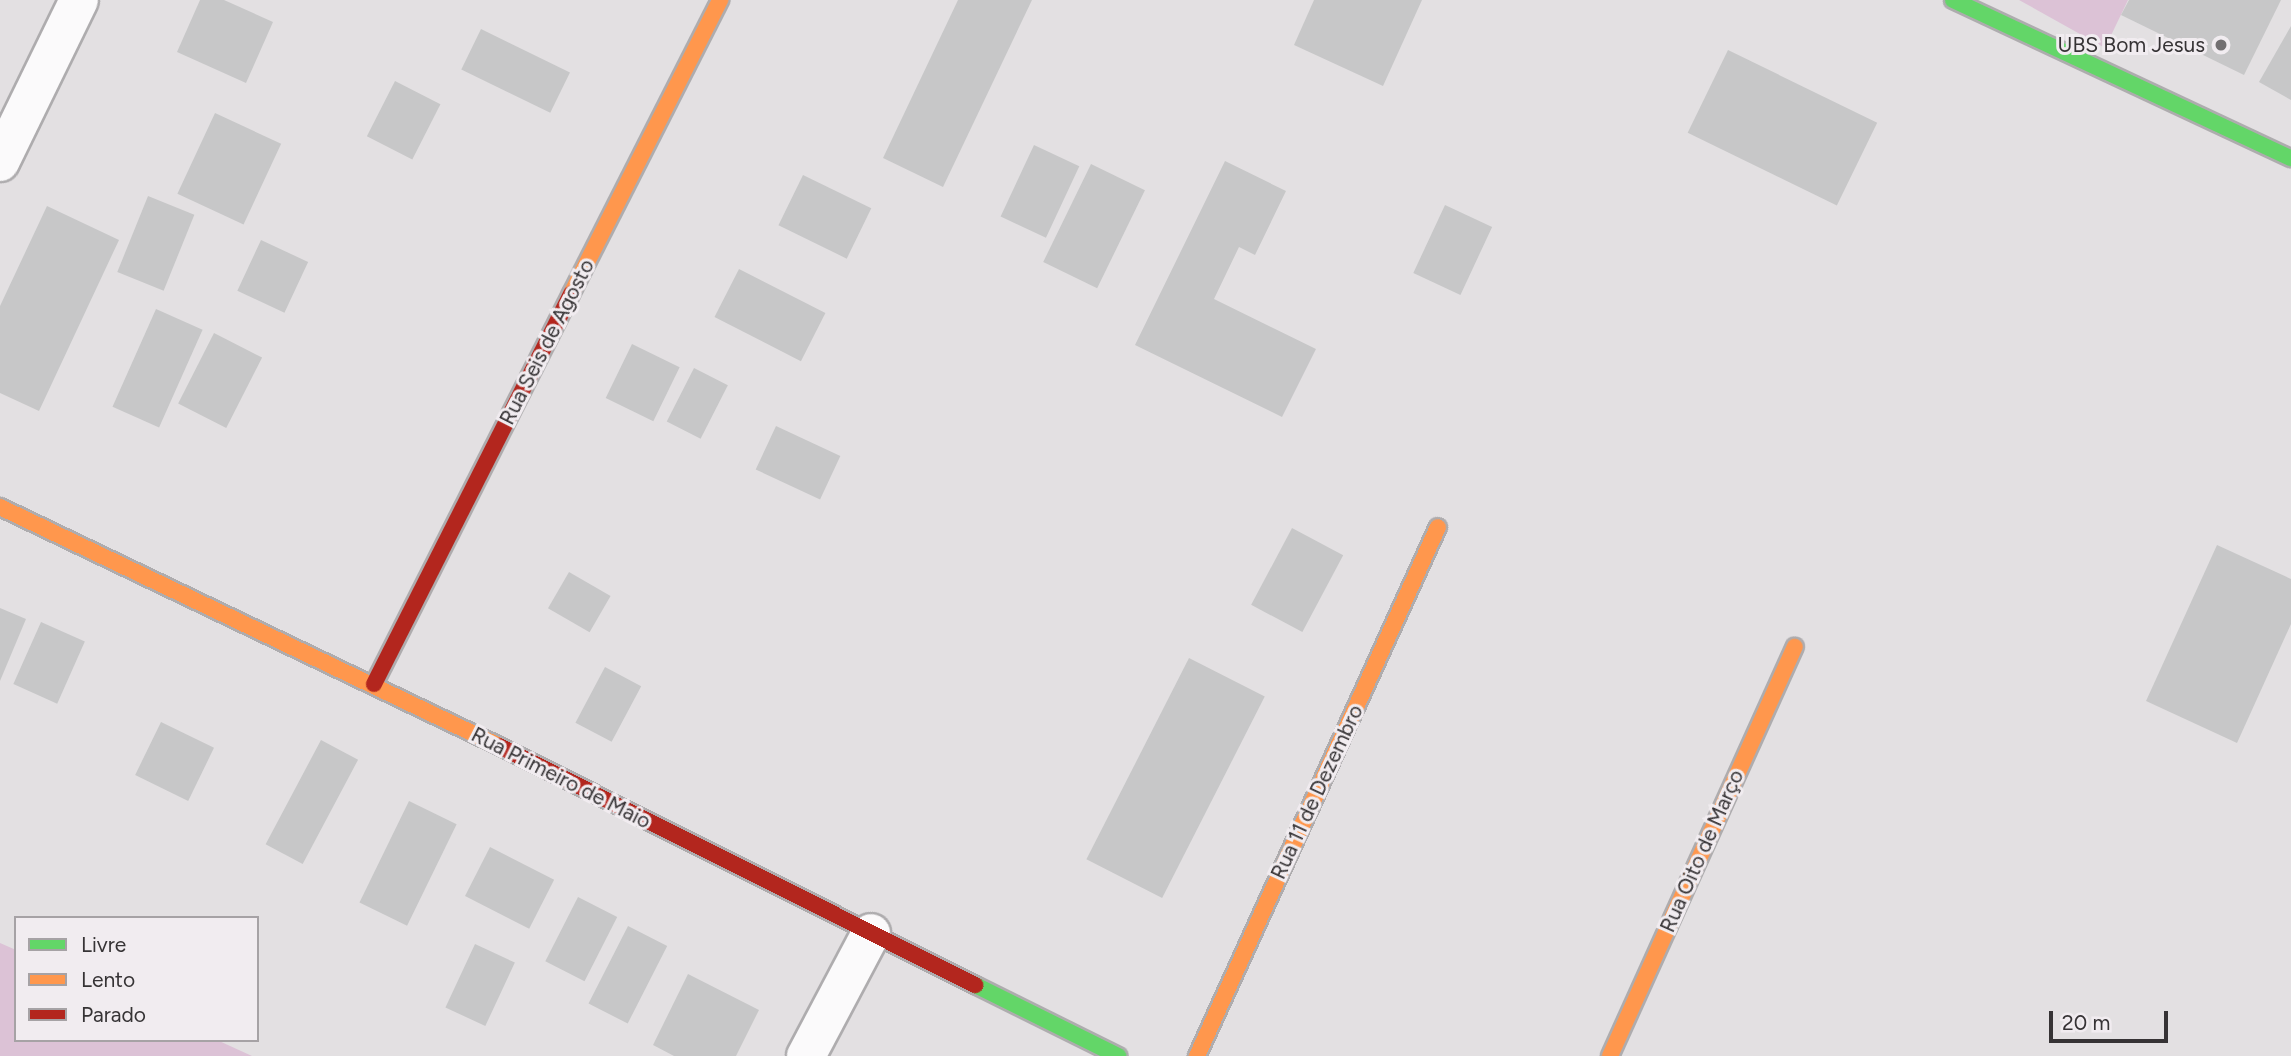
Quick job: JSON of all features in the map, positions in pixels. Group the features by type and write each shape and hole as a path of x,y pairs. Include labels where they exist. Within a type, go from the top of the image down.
{"street":[{"path":"0,162 79,0"},
{"name":"Rua Seis de Agosto","path":"374,684 720,0"},
{"path":"1953,0 2291,158"},
{"name":"Rua Primeiro de Maio","path":"0,507 374,684 1118,1056"},
{"name":"Rua 11 de Dezembro","path":"1197,1056 1438,527"},
{"name":"Rua Oito de Março","path":"1610,1056 1795,647"},
{"path":"806,1056 871,933"}],"shaded area":[{"path":"2019,0 2128,0 2105,48"},
{"path":"0,943 14,949 14,1042 221,1042 252,1056 0,1056"}],"building":[{"path":"200,0 224,0 273,22 246,83 177,52"},
{"path":"958,0 1032,0 943,187 883,158"},
{"path":"1314,0 1422,0 1383,86 1294,45"},
{"name":"UBS Bom Jesus","path":"2129,0 2281,0 2244,75 2121,15"},
{"path":"2291,26 2291,100 2259,82"},
{"path":"481,29 570,72 550,113 461,69"},
{"path":"1728,50 1877,123 1837,205 1688,133"},
{"path":"395,81 440,104 412,159 367,136"},
{"path":"215,113 281,144 244,225 177,194"},
{"path":"1034,145 1079,166 1046,238 1001,217"},
{"path":"1225,161 1286,191 1255,255 1239,247 1214,299 1316,349 1282,417 1135,345"},
{"path":"1091,164 1145,190 1097,288 1043,262"},
{"path":"803,175 871,208 847,259 778,225"},
{"path":"148,196 194,215 164,291 117,272"},
{"path":"1445,205 1492,227 1460,295 1413,273"},
{"path":"47,206 119,240 39,411 0,393 0,306"},
{"path":"261,240 308,262 284,313 237,291"},
{"path":"739,269 825,313 801,361 714,317"},
{"path":"156,309 203,330 159,427 112,407"},
{"path":"214,333 262,358 226,428 178,403"},
{"path":"632,344 680,367 653,421 606,398"},
{"path":"694,368 728,385 701,439 667,421"},
{"path":"776,426 840,456 820,500 756,470"},
{"path":"1292,528 1343,555 1302,632 1251,605"},
{"path":"2217,545 2291,579 2291,624 2237,743 2146,701"},
{"path":"569,572 611,596 590,632 548,608"},
{"path":"0,608 26,619 0,681"},
{"path":"41,622 85,642 57,704 13,684"},
{"path":"1189,658 1265,697 1162,898 1086,859"},
{"path":"605,667 641,686 612,742 575,723"},
{"path":"161,722 214,748 188,801 135,775"},
{"path":"321,740 358,760 303,864 266,844"},
{"path":"409,801 457,824 407,926 359,903"},
{"path":"490,847 554,880 529,929 465,896"},
{"path":"578,897 617,917 585,981 545,961"},
{"path":"628,926 667,946 628,1023 589,1004"},
{"path":"475,944 515,963 485,1026 445,1007"},
{"path":"688,974 759,1010 736,1056 674,1056 653,1045"}],"traffic: fast":[{"path":"1953,0 2291,158"},
{"path":"975,985 1118,1056"}],"traffic: slow":[{"path":"571,294 720,0"},
{"path":"0,507 499,746"},
{"path":"1197,1056 1438,527"},
{"path":"1610,1056 1795,647"}],"traffic: jam":[{"path":"374,684 571,294"},
{"path":"499,746 975,985"}],"place":[{"name":"UBS Bom Jesus","path":"2221,45"}]}
